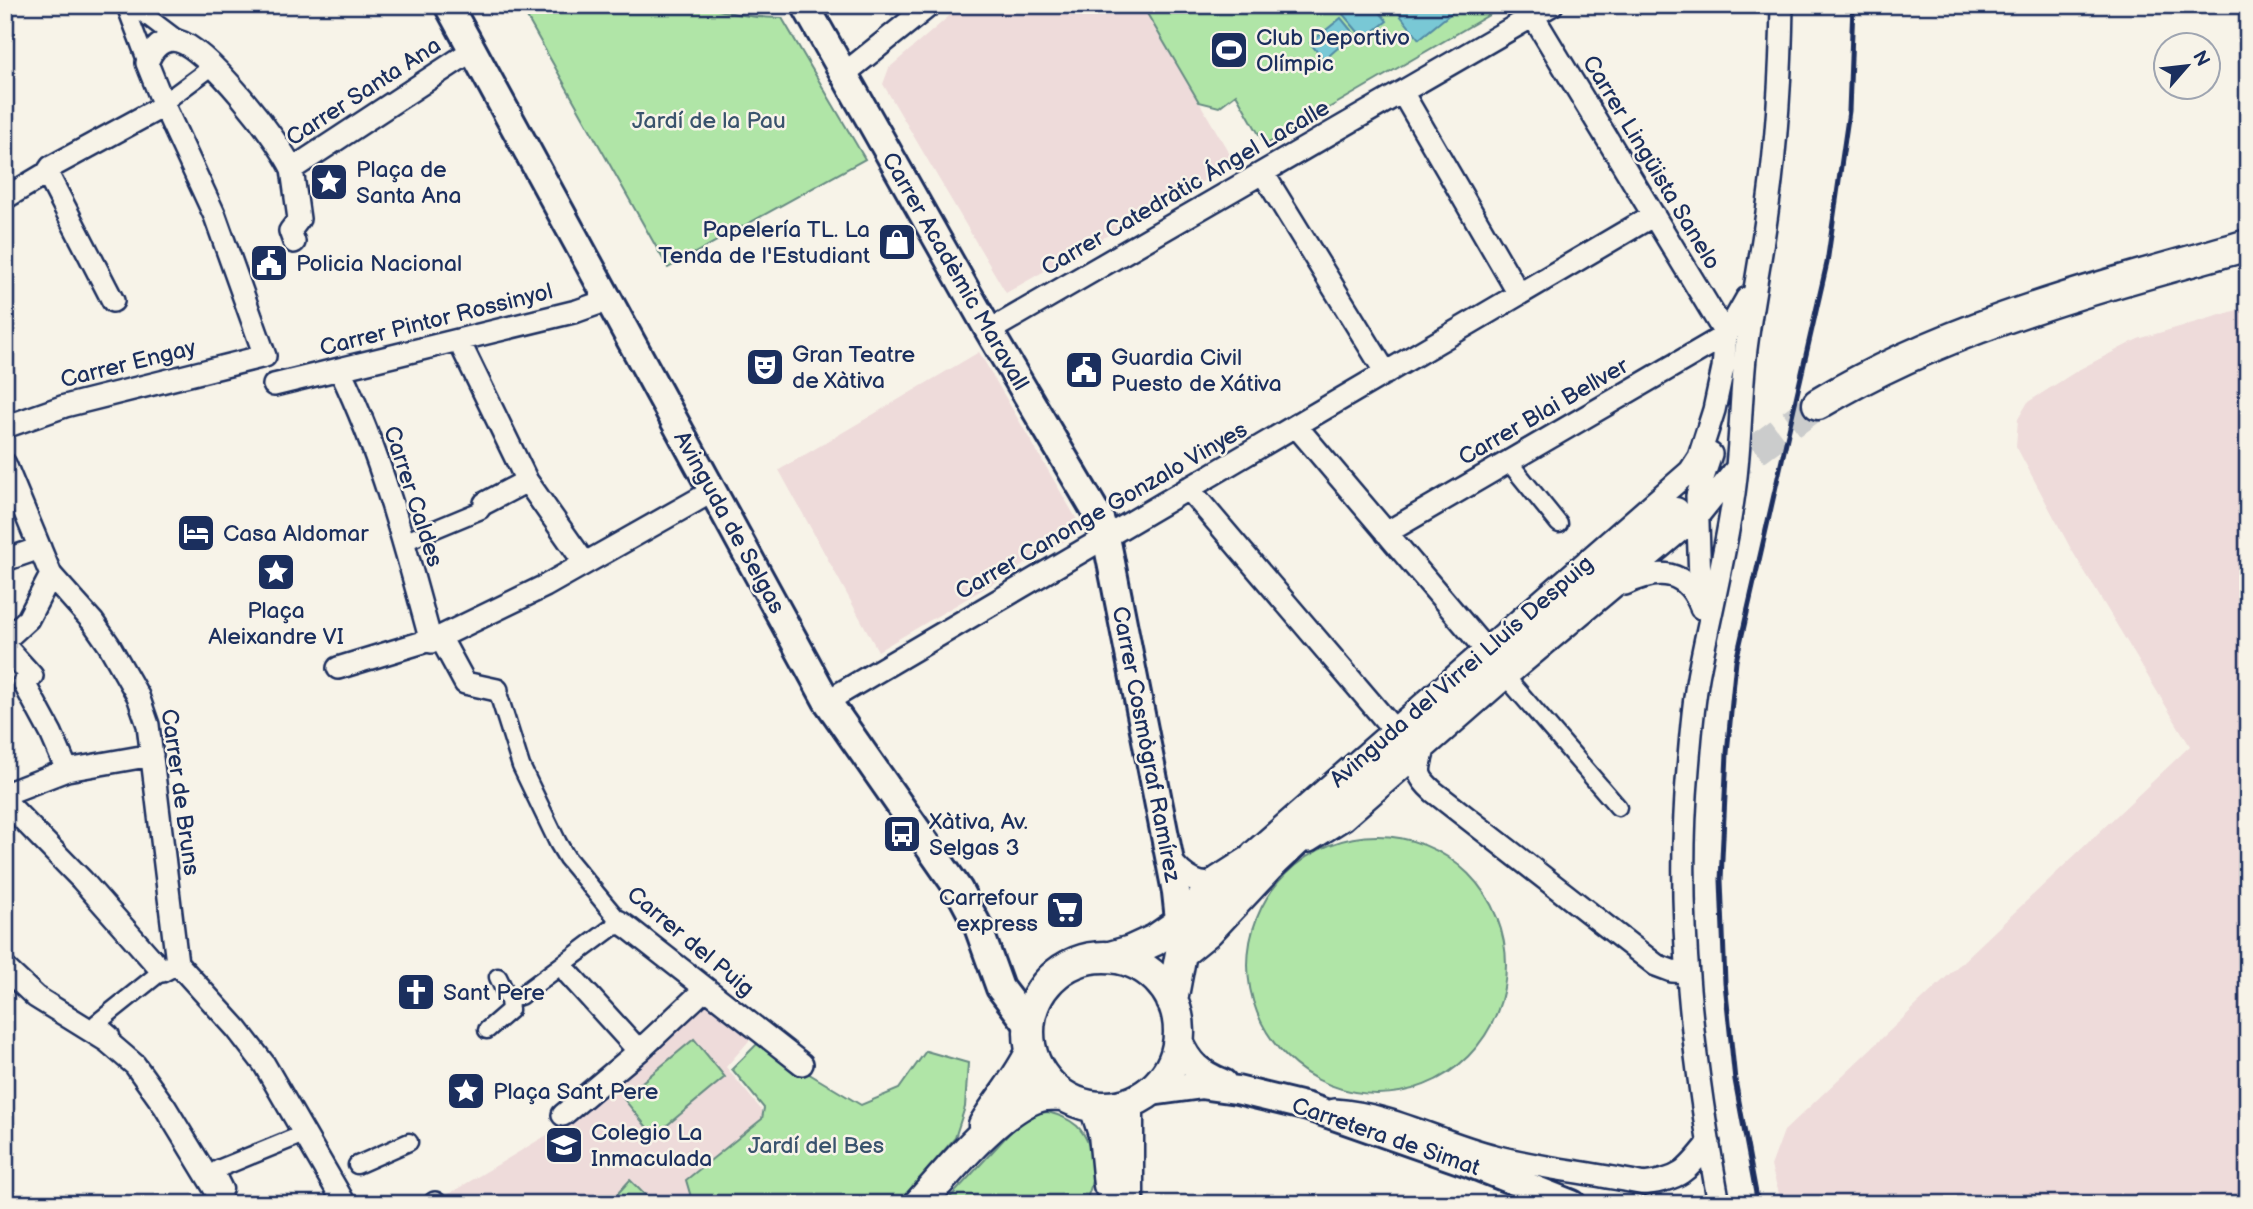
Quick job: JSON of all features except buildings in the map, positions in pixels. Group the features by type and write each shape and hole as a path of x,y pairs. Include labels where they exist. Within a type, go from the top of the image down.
{"main road":[{"path":"1818,404 1894,362 2037,305 2248,245"},
{"name":"Avinguda del Virrei Lluís Despuig","path":"1181,953 1208,931 1269,866 1323,815 1687,515"},
{"name":"Avinguda del Virrei Lluís Despuig","path":"1110,957 1142,947 1181,922 1220,881 1323,815"},
{"path":"1172,1001 1181,953"},
{"path":"970,1148 1001,1098 1022,1072 1030,1039 1033,1007 1042,989 1055,974 1081,961 1110,957 1130,961 1162,984 1172,1001 1178,1021 1179,1041 1169,1069 1139,1098 1112,1107 1078,1103 1062,1095 1043,1076 1030,1039"},
{"path":"919,1204 970,1148 1011,1112 1040,1096 1062,1095"},
{"path":"1113,1203 1139,1098"},
{"path":"1096,1107 1104,1134 1113,1203"}],"street":[{"path":"125,5 147,63 160,109"},
{"path":"132,5 213,66 289,164 299,219 290,232 294,242"},
{"name":"Avinguda de Selgas","path":"448,5 827,701 959,890 977,923 1000,988 1030,1039"},
{"name":"Carrer Acadèmic Maravall","path":"805,5 989,331 1087,495 1106,537"},
{"path":"844,74 930,5"},
{"name":"Carrer Catedràtic Ángel Lacalle","path":"989,331 1552,5"},
{"path":"1699,669 1722,564 1736,469 1746,347 1768,205 1776,127 1782,5"},
{"name":"Carrer Lingüista Sanelo","path":"1533,16 1727,335"},
{"path":"147,63 154,48 171,40 181,41"},
{"name":"Carrer Santa Ana","path":"289,164 473,50"},
{"path":"5,198 47,173 61,161 160,109 166,101 213,66"},
{"path":"1402,92 1520,294"},
{"name":"Carrer Engay","path":"5,427 65,406 265,356 215,216 160,109"},
{"path":"47,173 113,301"},
{"path":"1263,173 1386,373"},
{"name":"Carrer Canonge Gonzalo Vinyes","path":"827,701 1654,215"},
{"path":"1719,1204 1693,1038 1687,972 1685,812 1699,669 1701,608 1687,515 1697,496 1715,441 1714,410 1727,335 1739,316 1756,277"},
{"name":"Carrer Pintor Rossinyol","path":"274,385 577,311 608,300"},
{"name":"Carrer Blai Bellver","path":"1386,533 1727,335"},
{"path":"459,341 527,481 584,562"},
{"name":"Carrer Caldes","path":"340,370 372,445 435,639"},
{"name":"Avinguda del Virrei Lluís Despuig","path":"1220,881 1665,495 1690,471 1699,457 1714,410"},
{"path":"1296,426 1485,649"},
{"path":"1508,461 1559,524"},
{"name":"Carrer de Bruns","path":"5,464 51,575 93,622 130,679 146,716 152,755 170,967"},
{"name":"Avinguda del Virrei Lluís Despuig","path":"1269,866 1344,819 1506,677 1607,594 1736,469"},
{"path":"404,542 481,510 485,503 527,481"},
{"path":"1188,488 1394,730"},
{"path":"338,668 435,639 545,586 713,491"},
{"name":"Carrer Cosmògraf Ramírez","path":"1106,537 1170,859 1181,922 1181,953"},
{"path":"5,561 40,548"},
{"path":"5,640 28,619 51,575"},
{"path":"1607,594 1646,575 1674,576 1691,588 1701,608"},
{"name":"Carrer del Puig","path":"435,639 465,683 497,690 521,766 558,843 618,923 802,1064"},
{"path":"5,646 28,679 67,770"},
{"path":"1506,677 1618,807"},
{"path":"1424,748 1418,772 1423,782 1434,792 1656,965 1672,971 1687,972"},
{"path":"5,794 67,770 152,755"},
{"path":"5,801 254,1050 306,1133 345,1204"},
{"path":"1170,859 1181,874 1190,879 1198,882 1220,881"},
{"path":"509,1000 520,996 618,923"},
{"path":"107,1041 113,1037 97,1023 170,967"},
{"path":"5,968 36,997 124,1054 165,1107 221,1200 226,1192 216,1172 218,1169 306,1133"},
{"path":"569,974 639,1051"},
{"path":"487,1030 510,1010 509,1000 498,978"},
{"path":"563,1115 639,1051 705,989"},
{"name":"Carretera de Simat","path":"1179,1041 1191,1064 1200,1073 1237,1090"},
{"name":"Carretera de Simat","path":"1139,1098 1201,1085 1237,1090 1308,1107 1471,1164 1572,1204"},
{"path":"1308,1107 1364,1112 1494,1156 1644,1184 1668,1181 1687,1170 1709,1143"},
{"path":"357,1165 409,1142"}],"shaded area":[{"path":"962,5 999,5 1003,11 1013,5 1142,5 1235,163 1006,293 883,84 889,68"},
{"path":"2248,307 2248,1204 1782,1204 1771,1166 1784,1131 2190,746 2071,549 2016,446 2018,419 2028,402 2080,369 2138,339"},
{"path":"979,352 1083,530 878,651 779,470"},
{"path":"710,1001 755,1034 726,1067 769,1119 698,1204 446,1204 442,1198 572,1120 703,1002"}],"green space":[{"name":"Jardí de la Pau","path":"520,5 704,5 743,15 782,18 865,159 668,268"},
{"path":"1142,5 1506,5 1265,145 1236,94 1219,107 1199,102"},
{"path":"1364,836 1390,836 1427,845 1449,857 1469,873 1485,893 1497,915 1504,940 1504,990 1497,1015 1485,1037 1469,1057 1449,1073 1427,1085 1390,1094 1364,1094 1327,1085 1305,1073 1285,1057 1269,1037 1257,1015 1248,978 1248,952 1257,915 1269,893 1285,873 1305,857 1327,845"},
{"path":"694,1039 725,1077 654,1136 623,1098"},
{"name":"Jardí del Bes","path":"762,1039 801,1069 861,1105 899,1089 926,1051 968,1063 965,1107 955,1138 897,1204 690,1204 691,1197 686,1180 762,1119 764,1108 732,1069"},
{"path":"1048,1112 1074,1123 1088,1143 1093,1175 1084,1204 944,1204 1016,1126 1032,1114"},
{"path":"630,1180 654,1204 611,1204"}],"water":[{"path":"1351,5 1374,5 1387,21 1364,39 1342,13"},
{"path":"1392,5 1461,5 1419,39"},
{"path":"1341,18 1354,34 1324,60 1310,43"}],"tunnel":[{"path":"1719,477 1818,404"}],"railway":[{"path":"1758,1204 1735,1080 1725,983 1721,880 1727,753 1736,661 1827,263 1849,111 1853,5"}],"place":[{"name":"Club Deportivo Olímpic","path":"1229,50"},
{"name":"Plaça de Santa Ana","path":"329,182"},
{"name":"Papelería TL. La Tenda de l'Estudiant","path":"897,242"},
{"name":"Policia Nacional","path":"269,263"},
{"name":"Gran Teatre de Xàtiva","path":"765,367"},
{"name":"Guardia Civil Puesto de Xátiva","path":"1084,370"},
{"name":"Casa Aldomar","path":"196,533"},
{"name":"Plaça Aleixandre VI","path":"276,572"},
{"name":"Xàtiva, Av. Selgas 3","path":"902,834"},
{"name":"Carrefour express","path":"1065,910"},
{"name":"Sant Pere","path":"416,992"},
{"name":"Plaça Sant Pere","path":"466,1091"},
{"name":"Colegio La Inmaculada","path":"564,1145"}]}
